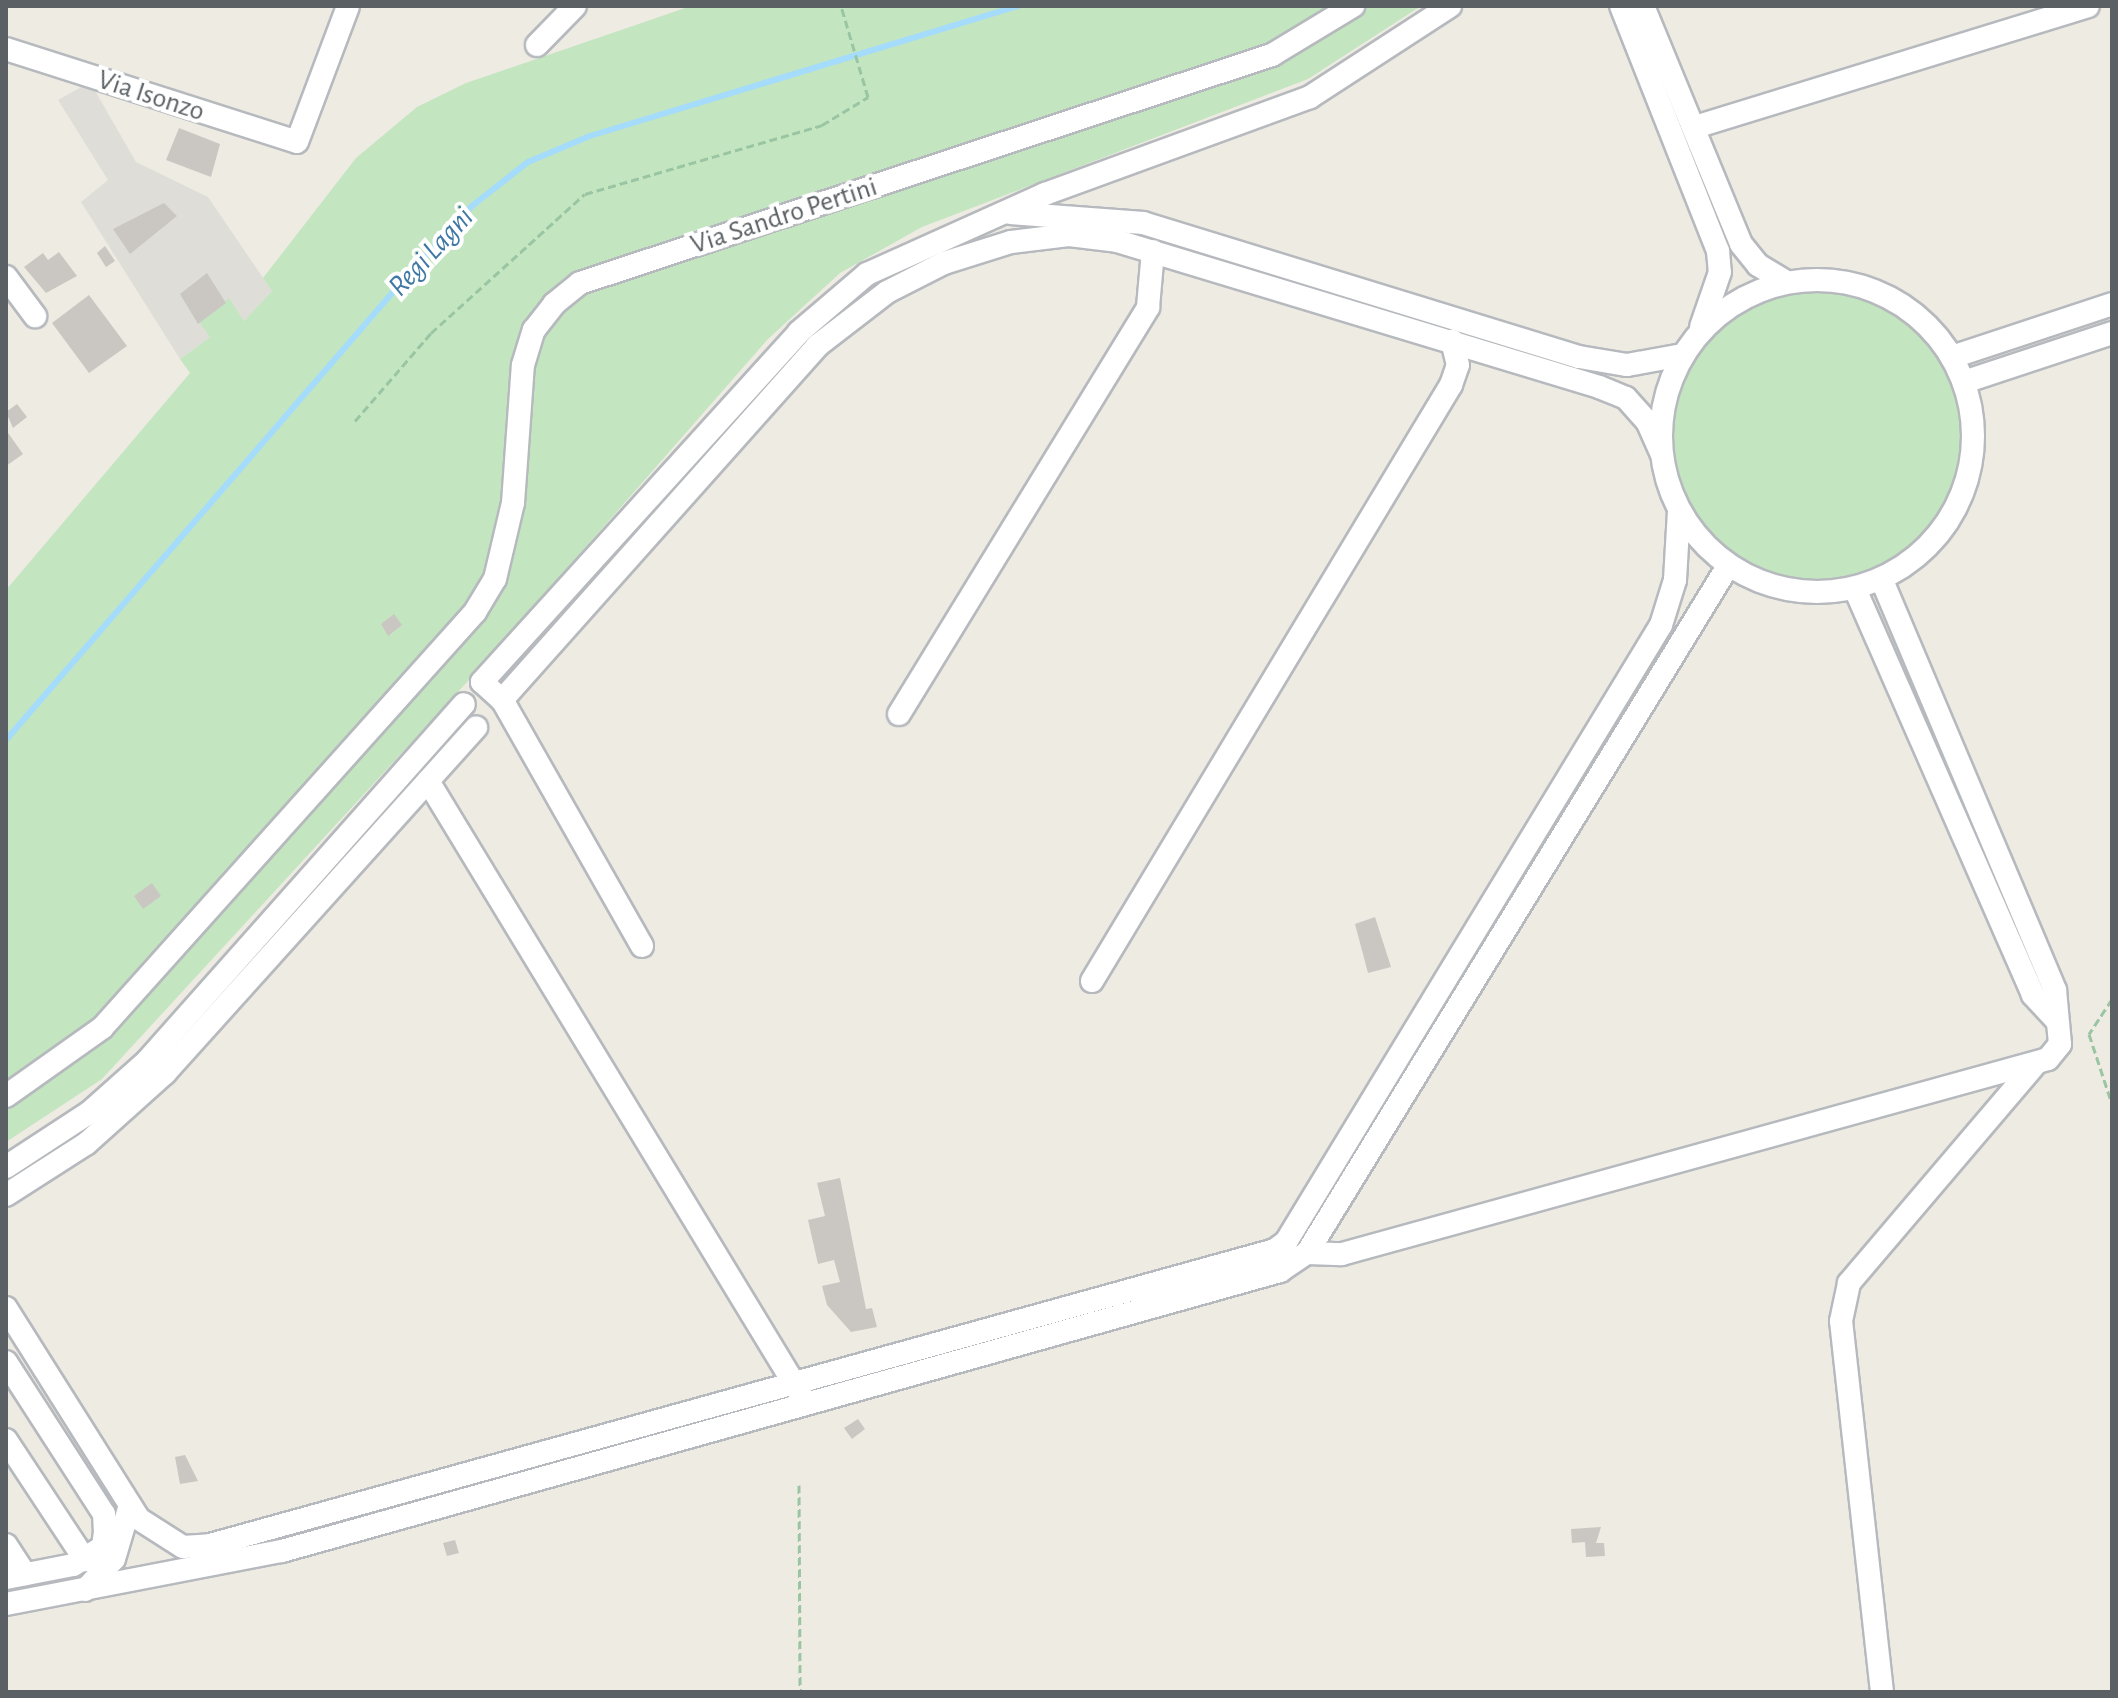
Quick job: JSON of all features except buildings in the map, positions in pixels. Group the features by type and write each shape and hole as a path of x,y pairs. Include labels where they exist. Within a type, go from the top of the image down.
{"street":[{"name":"Via Isonzo","path":"6,49 297,142 348,6"},
{"path":"537,45 575,6"},
{"name":"Via Sandro Pertini","path":"6,1096 102,1028 452,640 495,579 513,503 523,365 534,330 580,283 1272,55 1353,6"},
{"path":"642,946 502,700 482,682 834,299 900,257 1001,213 1310,97 1450,6"},
{"path":"1621,6 1718,251 1717,283 1700,331"},
{"path":"1643,6 1741,244 1758,265 1786,282"},
{"path":"1695,127 2088,6"},
{"path":"1001,213 1061,212 1143,223 1579,357 1627,365 1682,355"},
{"path":"6,1308 130,1505 157,1535 183,1547 210,1545 1286,1242 1661,625 1675,580 1679,511 1661,453 1647,421 1626,398 1452,341 1153,251 1069,235 1011,242 944,263 887,292 817,346 502,700"},
{"path":"899,714 1148,307 1153,251"},
{"path":"6,277 35,316"},
{"path":"1661,453 1663,402 1682,355 1700,331 1754,292 1786,282 1825,279 1863,285 1899,302 1929,326 1952,357 1964,382 1973,420 1961,497 1942,531 1915,559 1881,579 1855,589 1789,591 1728,566 1679,511"},
{"path":"1952,357 2112,304"},
{"path":"1964,382 2112,333"},
{"path":"1092,981 1451,385 1458,365 1452,341"},
{"path":"6,1604 282,1551 1280,1271 1307,1253 1728,566"},
{"path":"1881,579 2055,990 2060,1044 2033,1067 1849,1283 1841,1321 1882,1692"},
{"path":"1855,589 2033,995 2057,1021"},
{"path":"6,1167 90,1112 147,1061 464,704"},
{"path":"6,1195 87,1143 147,1090 476,727"},
{"path":"428,781 807,1404"},
{"path":"1307,1253 1342,1254 2033,1067"},
{"path":"6,1362 104,1514 103,1547 85,1560 15,1576 6,1545"},
{"path":"6,1440 85,1560"},
{"path":"85,1590 114,1559 130,1505"}],"path":[{"path":"355,421 431,333 585,194 822,125 868,97 841,6"},
{"path":"2112,999 2089,1034 2112,1104"},
{"path":"799,1485 800,1692"}],"shaded area":[{"path":"90,82 136,162 208,197 272,291 244,321 229,299 210,337 180,359 81,202 108,180 58,100"}],"green space":[{"path":"691,6 1421,6 1308,79 922,227 840,273 768,339 479,669 102,1079 6,1142 6,590 190,373 180,359 210,337 198,320 229,298 244,321 272,291 263,278 356,158 417,107 466,83"},
{"path":"1817,292 1845,295 1872,303 1919,334 1950,381 1958,408 1961,436 1958,464 1950,491 1919,538 1872,569 1845,577 1817,580 1789,577 1762,569 1715,538 1684,491 1676,464 1673,436 1676,408 1684,381 1715,334 1762,303 1789,295"}],"waterway":[{"name":"Regi Lagni","path":"6,740 405,278 472,206 528,162 590,136 1018,6"}]}
